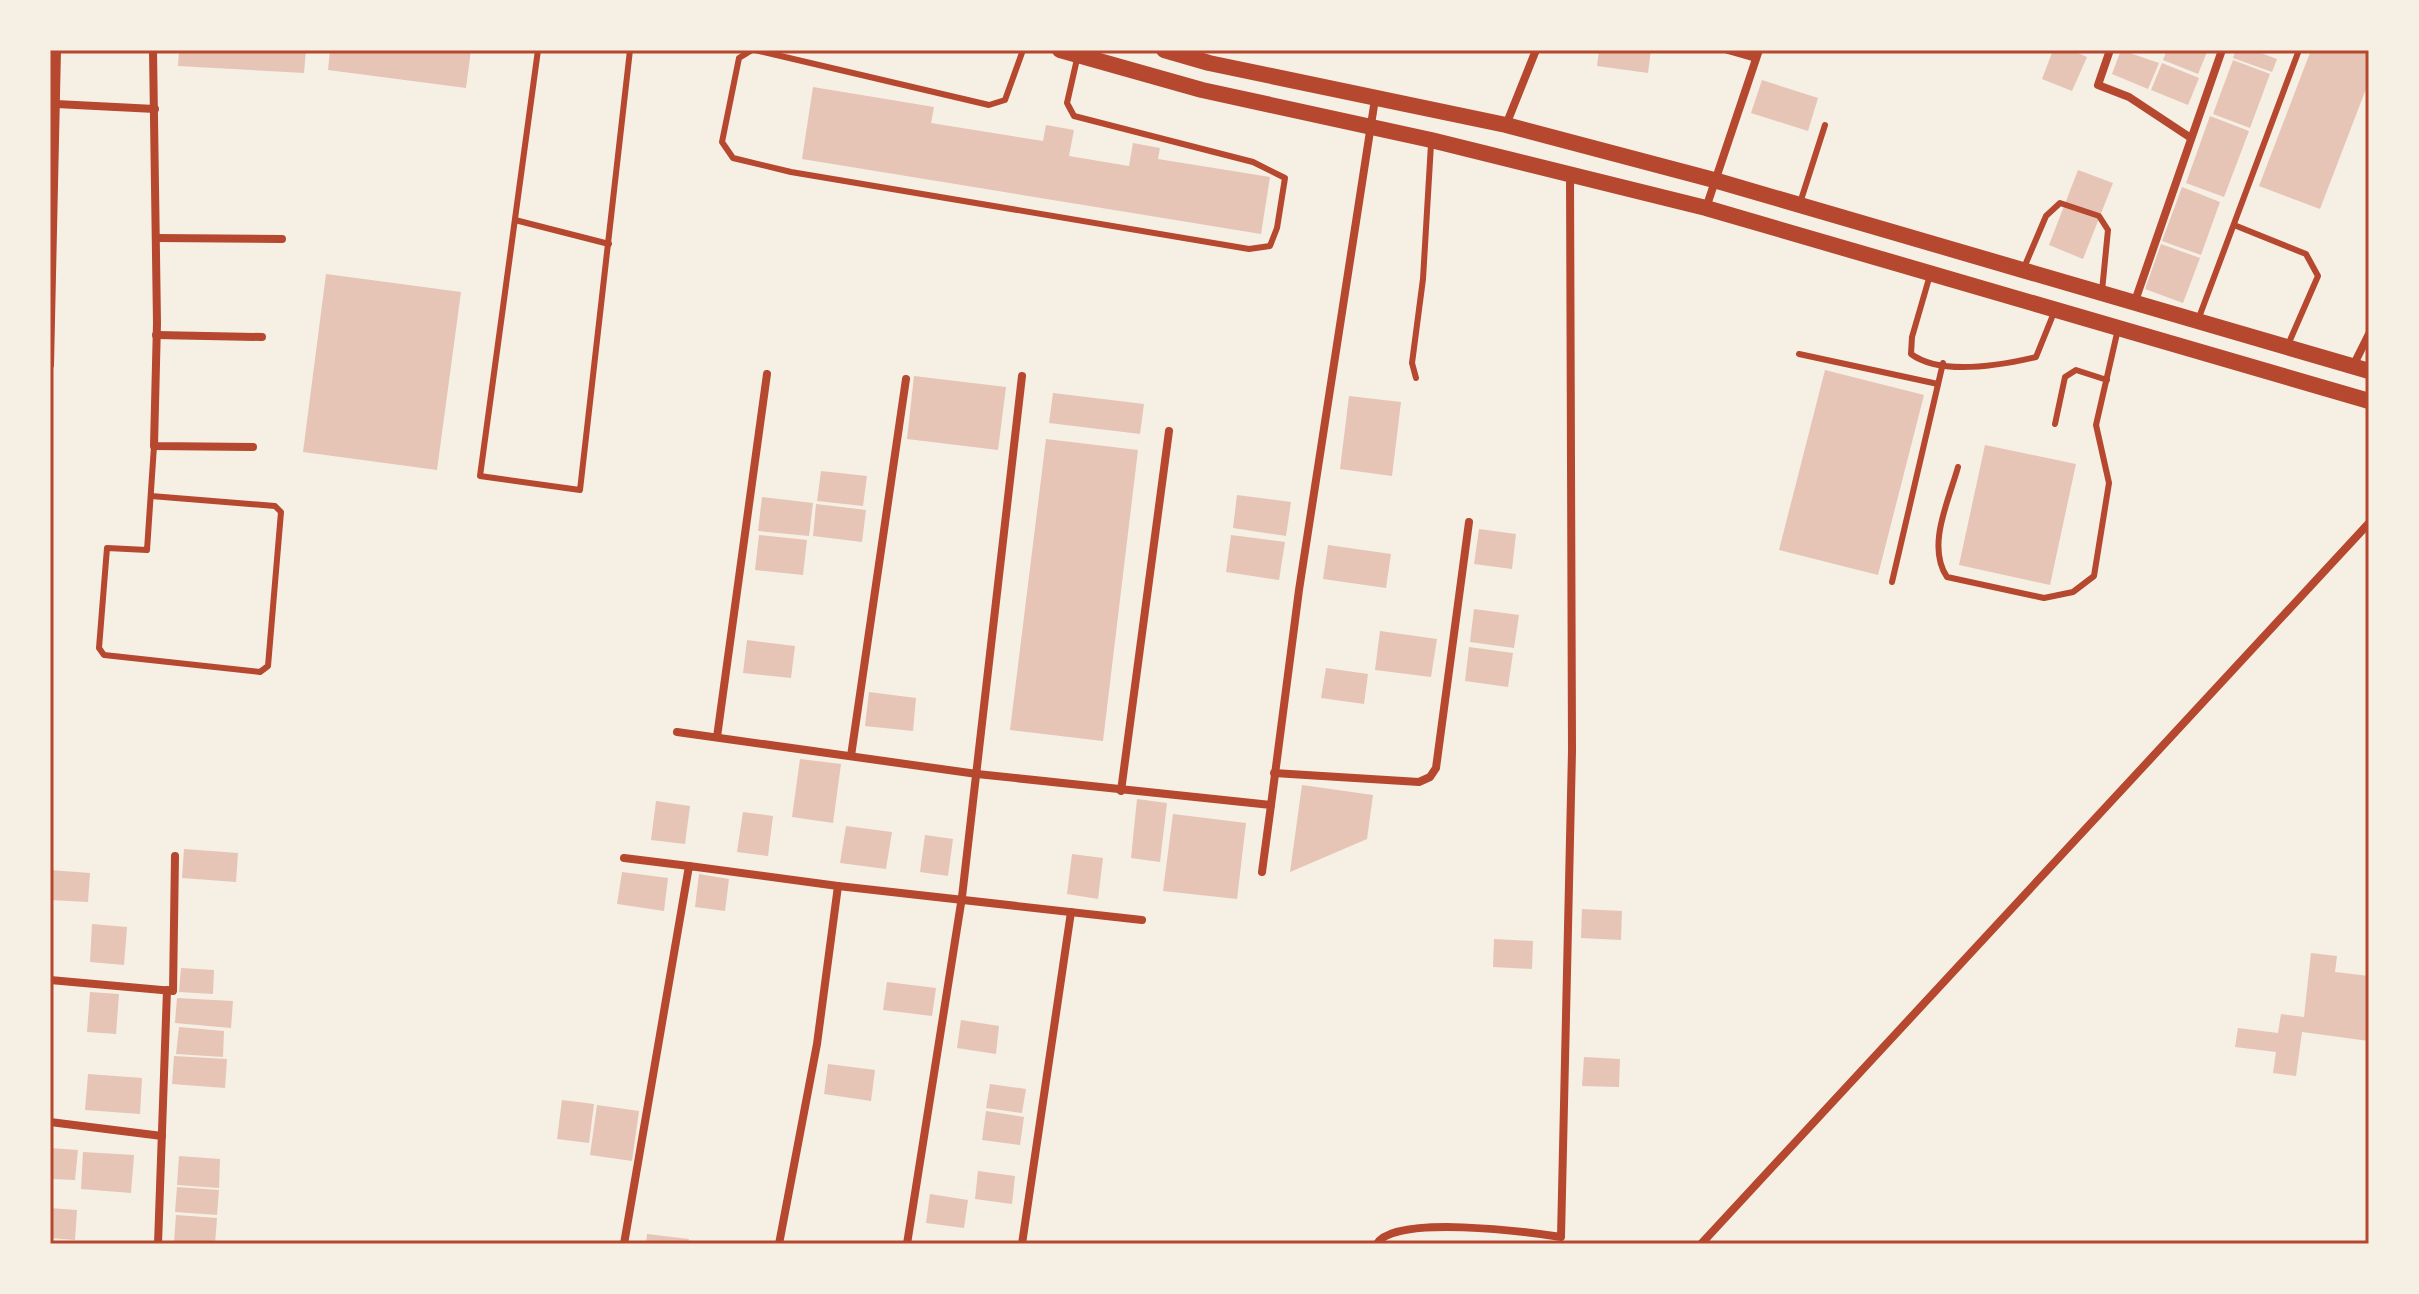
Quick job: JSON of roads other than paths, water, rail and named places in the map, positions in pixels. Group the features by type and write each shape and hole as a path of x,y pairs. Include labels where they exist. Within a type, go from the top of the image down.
{"main road":[{"path":"1060,50 1202,90 1431,140 1706,208 2369,401"},
{"path":"1164,50 1375,99 1506,125 1714,180 2361,369"}],"street":[{"path":"50,365 57,50"},
{"path":"153,50 156,238 154,446 253,447"},
{"path":"1506,125 1536,50"},
{"path":"1706,208 1757,54 1728,50"},
{"path":"2110,50 2098,85 2129,97 2191,138"},
{"path":"2135,301 2222,50"},
{"path":"1262,872 1274,773 1375,99"},
{"path":"56,104 155,109"},
{"path":"1377,1244 1390,1233 1477,1225 1561,1237 1572,751 1570,174"},
{"path":"156,238 282,239"},
{"path":"2361,369 2369,334"},
{"path":"156,335 262,337"},
{"path":"717,737 767,374"},
{"path":"907,1244 962,897 1022,376"},
{"path":"851,756 906,379"},
{"path":"1121,791 1169,431"},
{"path":"1274,773 1419,782 1430,777 1436,768 1469,522"},
{"path":"1701,1244 2369,523"},
{"path":"677,732 977,774 1271,805"},
{"path":"50,980 173,991 175,856"},
{"path":"624,858 1142,920"},
{"path":"624,1244 689,866"},
{"path":"779,1244 817,1044 838,886"},
{"path":"1022,1244 1071,912"},
{"path":"158,1244 167,990"},
{"path":"50,1122 162,1136"}],"lane":[{"path":"538,50 480,476 580,490 630,50"},
{"path":"1023,50 1005,100 989,105 753,50 739,58 722,142 733,158 791,172 1249,249 1270,246 1277,228 1285,178 1253,162 1074,116 1067,103 1078,55"},
{"path":"2198,320 2299,50"},
{"path":"1799,207 1825,125"},
{"path":"1416,378 1412,363 1423,279 1431,140"},
{"path":"2023,270 2046,216 2060,203 2099,216 2108,230 2102,292"},
{"path":"515,220 609,244"},
{"path":"2234,225 2306,254 2318,276 2287,347"},
{"path":"1930,274 1915,326 1911,354 1921,361 1980,367 2036,357 2055,310"},
{"path":"1958,467 1936,549 1940,566 1947,577 2044,598 2073,592 2094,576 2109,483 2096,425 2118,329"},
{"path":"1799,354 1938,384"},
{"path":"1892,582 1943,363"},
{"path":"2055,424 2065,377 2076,370 2107,380"},
{"path":"151,496 275,506 281,512 268,666 260,672 104,655 99,648 107,548 147,550 154,446"}]}
